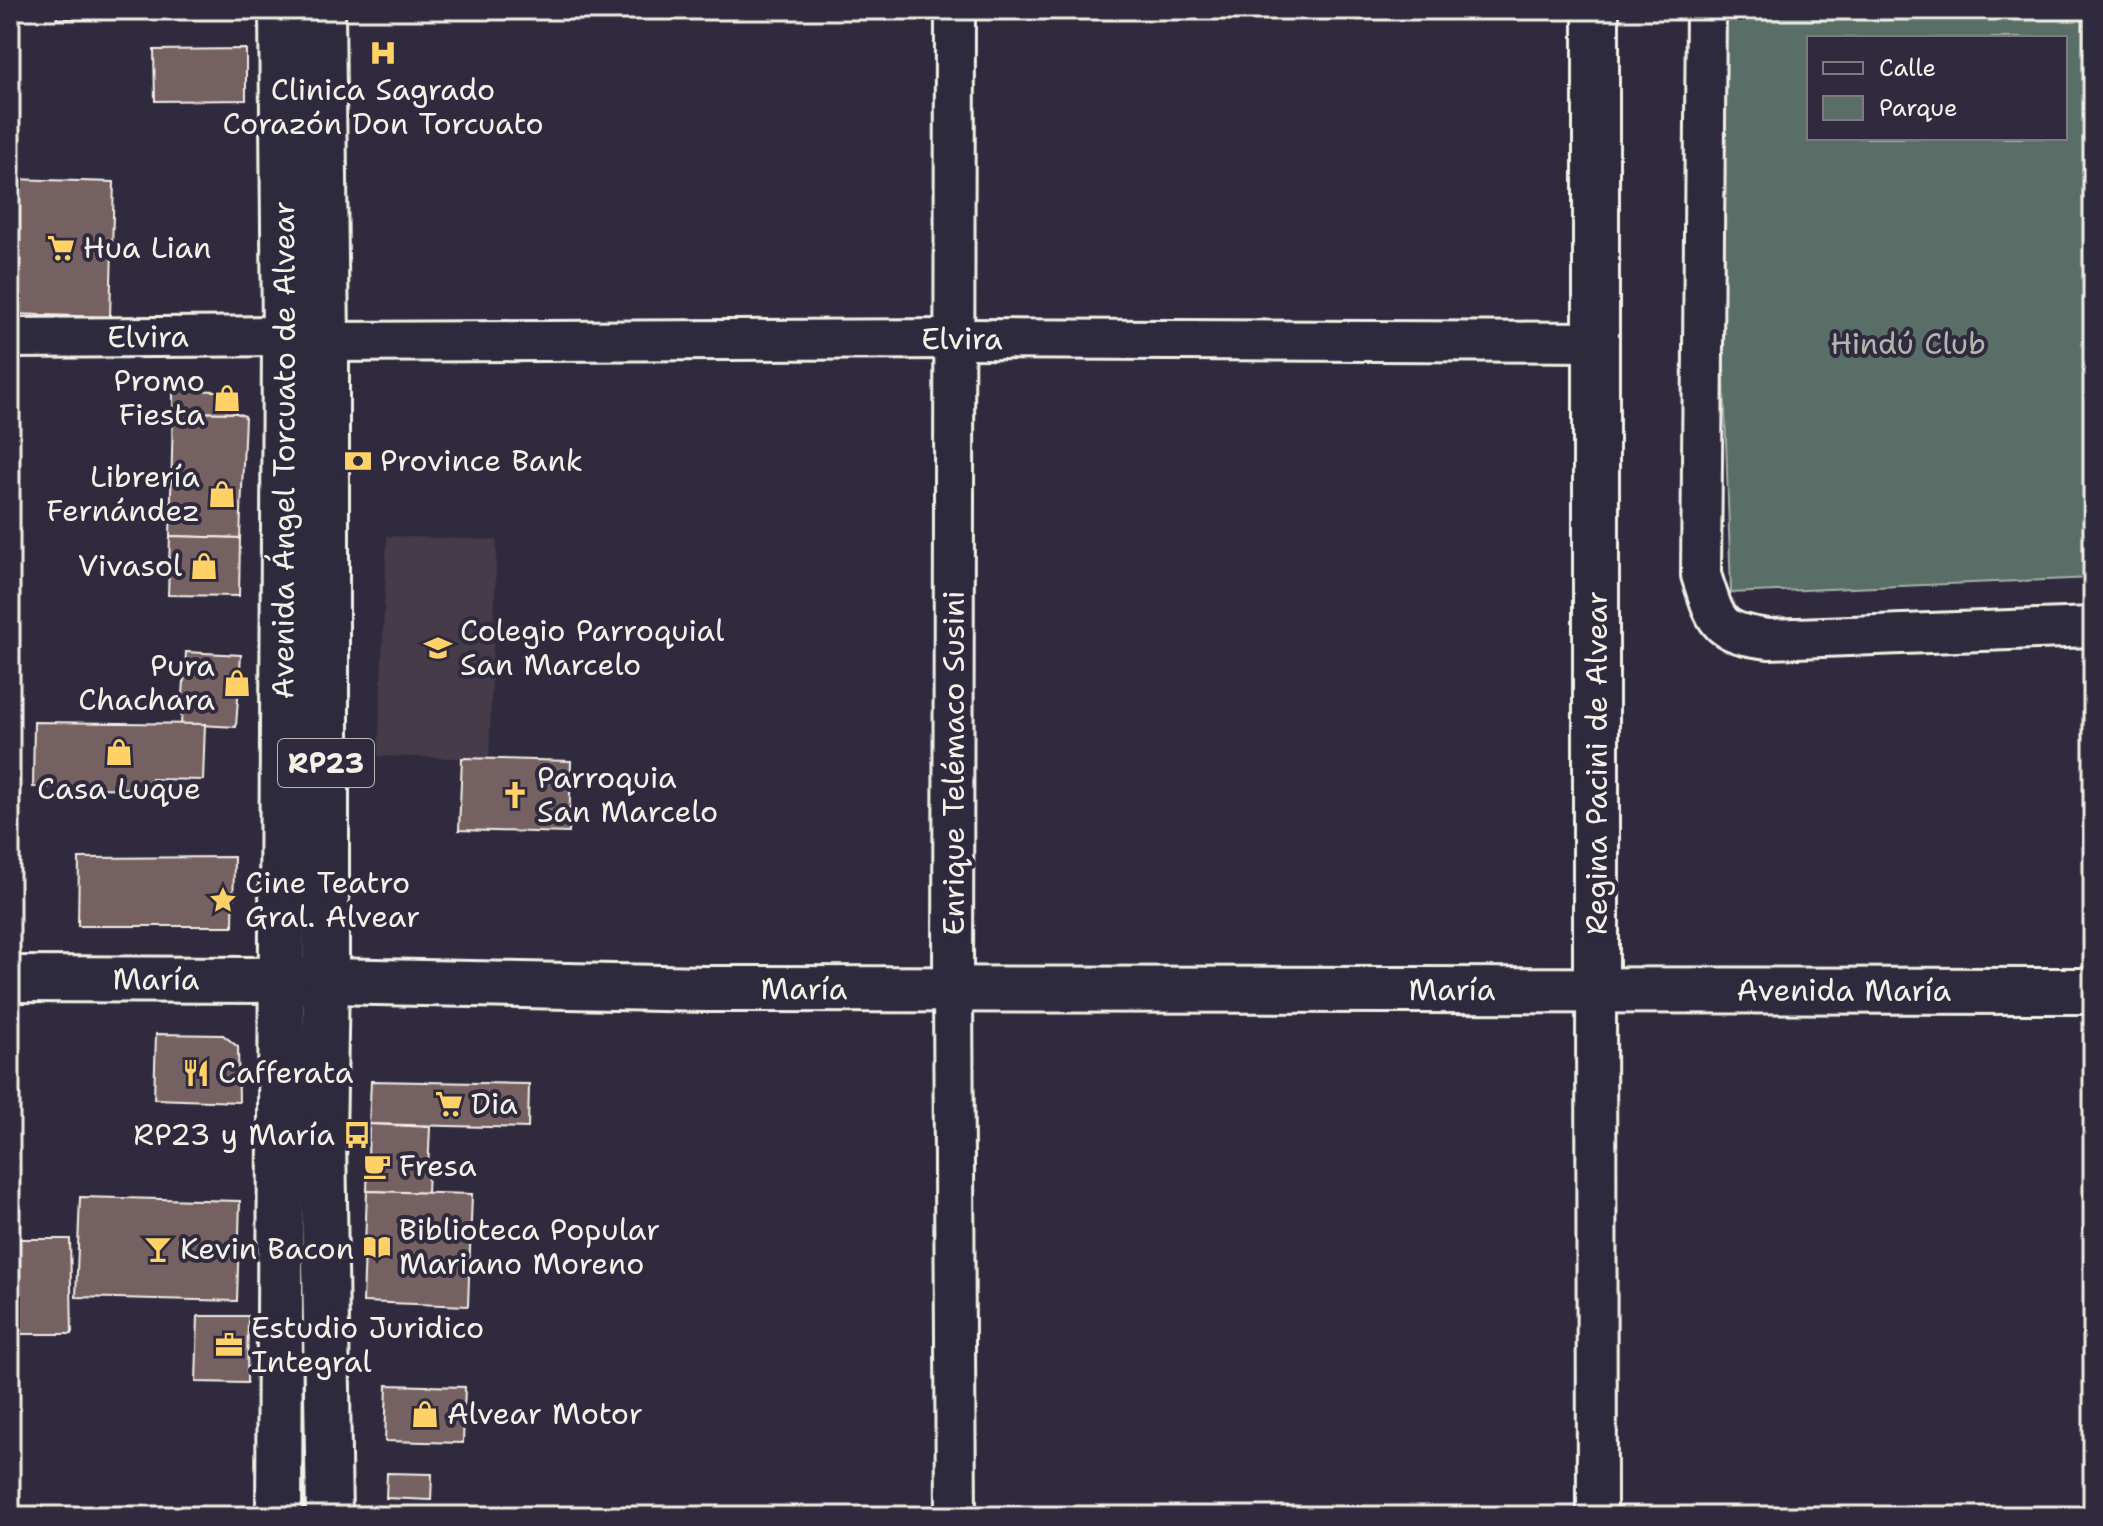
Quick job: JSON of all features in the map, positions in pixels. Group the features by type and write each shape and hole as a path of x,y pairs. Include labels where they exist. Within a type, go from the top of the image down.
{"street":[{"name":"Avenida Ángel Torcuato de Alvear","path":"282,10 306,339 326,982 323,1138 329,1516"},
{"name":"Avenida Ángel Torcuato de Alvear","path":"279,1516 281,980 322,10"},
{"name":"Enrique Telémaco Susini","path":"955,10 953,989 956,1516"},
{"name":"Regina Pacini de Alvear","path":"1596,10 1597,1516"},
{"path":"1706,10 1701,575 1716,619 1739,635 1769,639 2093,627"},
{"name":"Elvira","path":"10,338 1598,342"},
{"name":"María","path":"10,979 281,980 706,989 1596,992"},
{"name":"Avenida María","path":"1596,992 2093,991"}],"shaded area":[{"name":"Colegio Parroquial San Marcelo","path":"387,536 497,540 489,759 378,756"}],"green space":[{"name":"Hindú Club","path":"1712,10 2093,10 2093,578 1731,593"}],"building":[{"path":"56,10 255,10 255,17 57,19"},
{"path":"246,49 246,100 155,101 154,50"},
{"name":"Hua Lian","path":"10,179 114,182 110,317 10,314"},
{"path":"173,389 236,392 236,413 173,412"},
{"path":"173,412 236,413 245,416 240,538 170,536"},
{"name":"Vivasol","path":"170,536 240,538 239,596 168,595"},
{"path":"186,652 241,655 236,727 181,724"},
{"name":"Casa Luque","path":"34,722 205,724 203,780 152,779 151,789 33,787"},
{"name":"Parroquia San Marcelo","path":"462,758 571,761 569,833 459,830"},
{"path":"234,857 233,926 78,926 79,858"},
{"name":"Cafferata","path":"156,1034 223,1035 238,1047 239,1102 154,1099"},
{"name":"Dia","path":"371,1081 529,1084 528,1128 369,1124"},
{"path":"369,1124 430,1127 427,1193 367,1191"},
{"path":"367,1191 472,1194 468,1306 363,1302"},
{"name":"Kevin Bacon","path":"80,1197 240,1201 237,1301 76,1297"},
{"path":"10,1239 70,1239 72,1334 10,1334"},
{"path":"198,1316 248,1316 247,1383 196,1382"},
{"name":"Alvear Motor","path":"387,1385 465,1387 463,1443 385,1441"},
{"path":"387,1473 432,1474 431,1500 386,1498"}],"place":[{"name":"Clinica Sagrado Corazón Don Torcuato","path":"383,53"},
{"name":"Hua Lian","path":"61,248"},
{"name":"Promo Fiesta","path":"227,398"},
{"name":"Province Bank","path":"358,461"},
{"name":"Librería Fernández","path":"222,494"},
{"name":"Vivasol","path":"204,566"},
{"name":"Colegio Parroquial San Marcelo","path":"438,648"},
{"name":"Pura Chachara","path":"237,683"},
{"name":"Casa Luque","path":"119,752"},
{"name":"Parroquia San Marcelo","path":"515,795"},
{"name":"Cine Teatro Gral. Alvear","path":"223,900"},
{"name":"Cafferata","path":"196,1073"},
{"name":"Dia","path":"449,1104"},
{"name":"RP23 y María","path":"357,1135"},
{"name":"Fresa","path":"377,1166"},
{"name":"Biblioteca Popular Mariano Moreno","path":"377,1247"},
{"name":"Kevin Bacon","path":"158,1249"},
{"name":"Estudio Juridico Integral","path":"229,1345"},
{"name":"Alvear Motor","path":"425,1414"}]}
